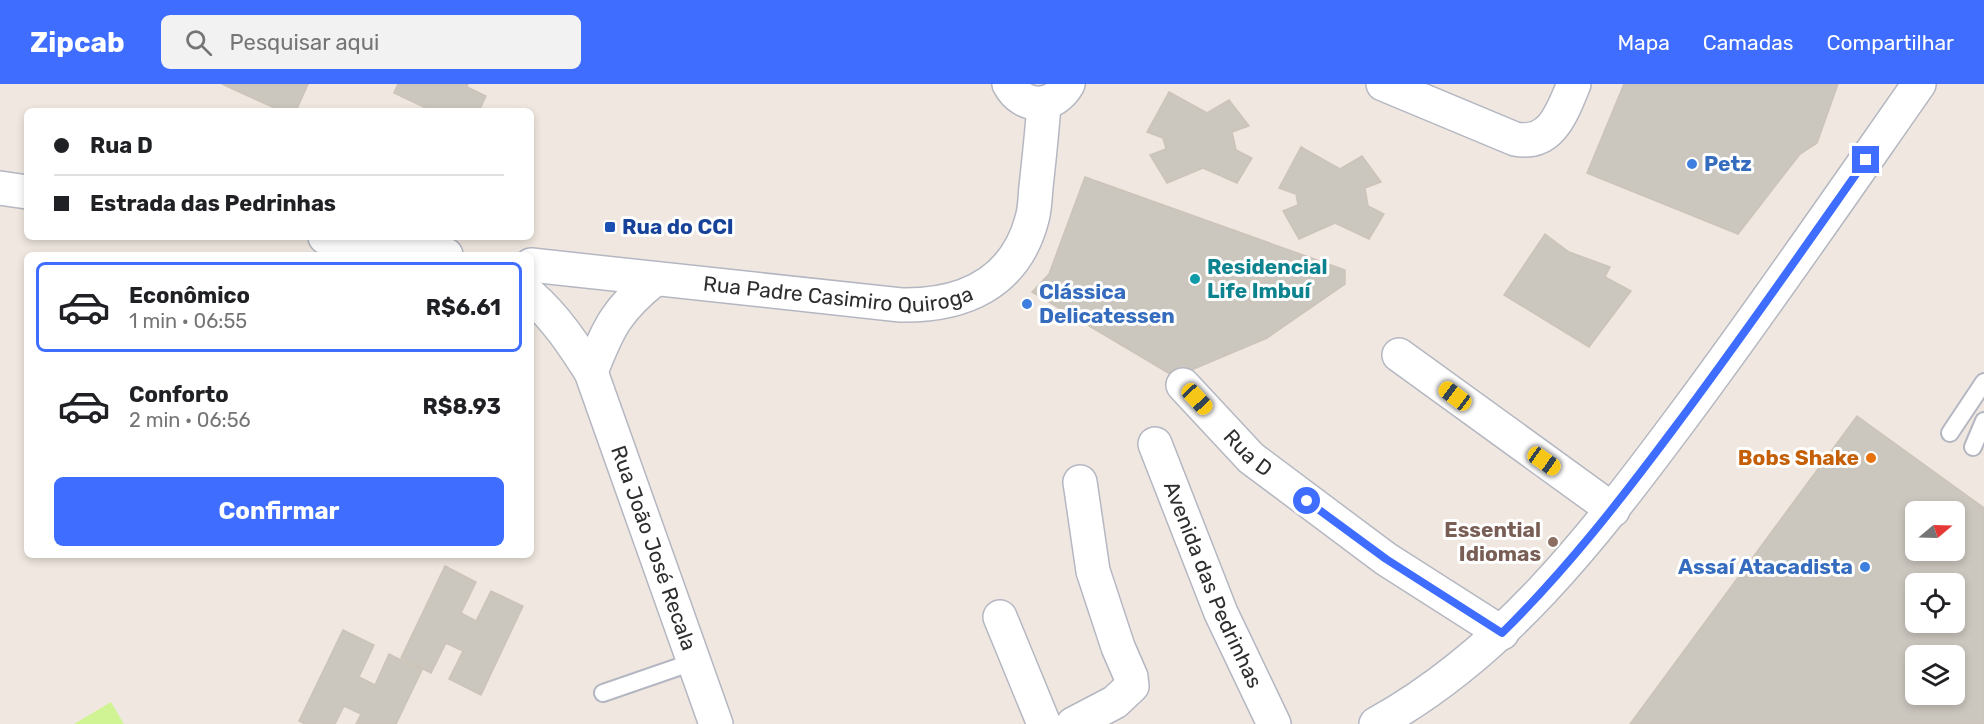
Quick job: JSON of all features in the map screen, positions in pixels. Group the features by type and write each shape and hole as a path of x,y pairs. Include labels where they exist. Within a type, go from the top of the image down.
{"street":[{"path":"1383,84 1426,92 1515,139 1528,141 1549,131 1560,117 1574,84"},
{"path":"1376,724 1449,677 1502,633 1542,594 1613,510 1717,371 1919,84"},
{"name":"Rua Padre Casimiro Quiroga","path":"534,265 901,305 928,305 970,295 992,282 1005,270 1020,248 1032,219 1040,146 1036,93"},
{"path":"0,188 24,192"},
{"path":"345,240 426,252"},
{"path":"591,372 614,320 628,301 655,279"},
{"name":"Rua João José Recala","path":"534,299 546,309 566,334 591,372 716,724"},
{"path":"1399,355 1613,510"},
{"name":"Rua D","path":"1183,385 1251,458 1386,559 1502,633"},
{"name":"Avenida das Pedrinhas","path":"1155,444 1221,613 1274,724"},
{"path":"1072,724 1115,702 1132,686 1131,677 1118,647 1093,571 1080,482"},
{"path":"999,617 1044,724"}],"lane":[{"path":"1950,432 1984,382"},
{"path":"1972,447 1984,421"},
{"path":"603,693 693,662"}],"green space":[{"path":"111,702 124,724 74,724"}],"building":[{"path":"222,84 308,84 297,108 274,108"},
{"path":"398,84 468,84 467,87 486,96 480,108 426,108 394,93"},
{"name":"Petz","path":"1624,84 1838,84 1817,143 1800,154 1738,234 1587,173"},
{"path":"1169,92 1207,113 1229,100 1249,126 1232,132 1236,150 1252,158 1237,183 1203,168 1167,183 1150,155 1166,149 1163,138 1147,132"},
{"path":"1301,147 1340,169 1362,156 1381,182 1365,188 1368,206 1384,214 1369,239 1335,223 1299,239 1283,211 1298,205 1296,194 1279,188"},
{"name":"Residencial Life Imbuí","path":"1085,177 1345,270 1345,284 1267,338 1175,377 1032,292 1049,274"},
{"path":"1545,234 1569,252 1610,267 1605,277 1631,291 1589,347 1504,295"},
{"name":"Assaí Atacadista","path":"1857,416 1984,508 1984,724 1630,724"},
{"path":"445,566 476,582 461,613 476,621 491,591 523,606 481,695 449,679 463,651 446,643 431,673 401,658"},
{"path":"343,630 374,645 359,677 375,685 389,654 422,670 396,724 356,724 361,714 344,706 335,724 305,724 299,721"}],"place":[{"name":"Petz","path":"1692,164"},
{"name":"Rua do CCI","path":"610,227"},
{"name":"Residencial Life Imbuí","path":"1195,279"},
{"name":"Clássica Delicatessen","path":"1027,304"},
{"name":"Bobs Shake","path":"1871,458"},
{"name":"Essential Idiomas","path":"1553,542"},
{"name":"Assaí Atacadista","path":"1865,567"}],"route":[{"path":"1307,501 1386,559 1502,633 1542,594 1613,510 1717,371 1866,160"}]}
